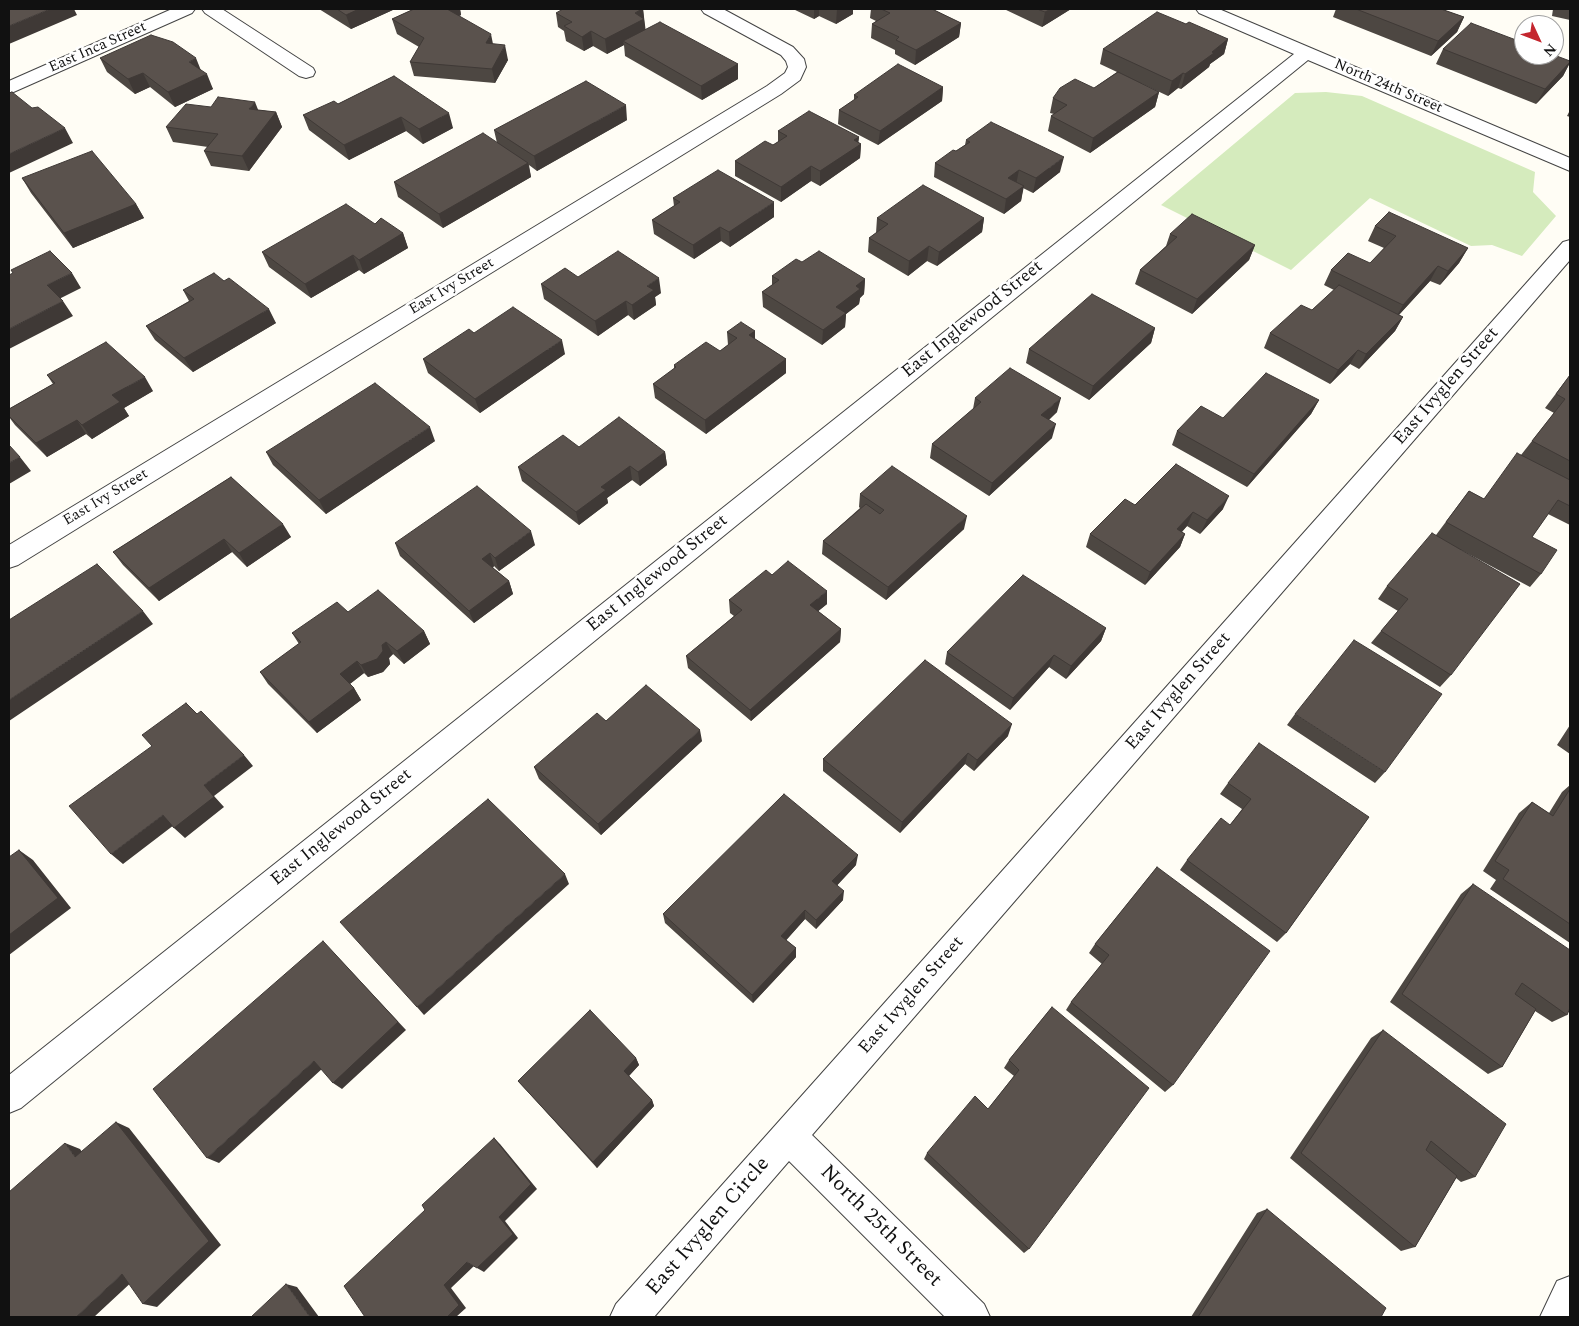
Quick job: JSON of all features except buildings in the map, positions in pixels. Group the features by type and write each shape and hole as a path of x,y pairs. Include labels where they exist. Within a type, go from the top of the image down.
{"street":[{"name":"East Inca Street","path":"9,88 186,9"},
{"path":"211,9 306,72"},
{"name":"East Ivy Street","path":"9,558 774,90 793,76 797,68 795,59 787,51 710,9"},
{"name":"North 24th Street","path":"1205,9 1570,165"},
{"name":"East Inglewood Street","path":"9,1096 1307,52"},
{"name":"East Ivyglen Street","path":"789,1137 1570,247"},
{"name":"East Ivyglen Circle","path":"629,1317 789,1137"},
{"name":"North 25th Street","path":"789,1137 971,1317"},
{"path":"1559,1317 1570,1294"}],"green space":[{"path":"1326,92 1362,96 1535,172 1533,192 1556,216 1522,256 1492,245 1471,246 1370,198 1291,270 1161,205 1295,93"}]}
